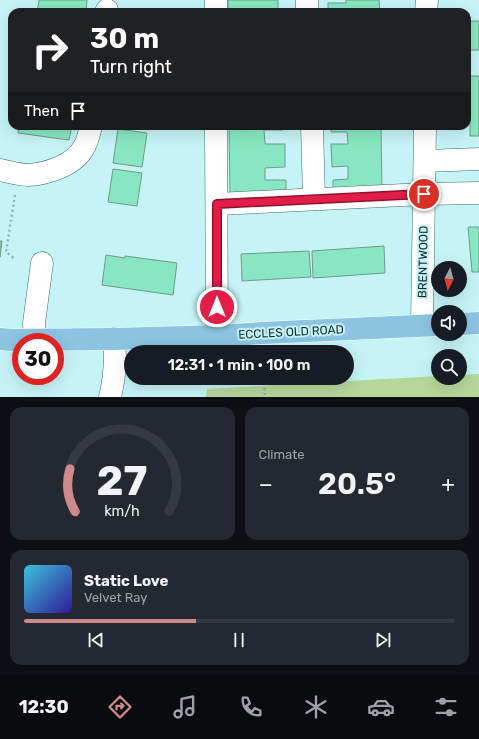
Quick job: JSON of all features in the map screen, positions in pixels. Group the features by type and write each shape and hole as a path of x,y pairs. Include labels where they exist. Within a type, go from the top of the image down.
{"main road":[{"path":"467,324 479,323"},
{"name":"ECCLES OLD ROAD","path":"64,340 217,336 430,325"},
{"name":"ECCLES OLD ROAD","path":"0,339 12,339"}],"street":[{"path":"9,171 27,175 46,172 65,165 78,157 88,138 89,130"},
{"path":"216,130 217,336"},
{"path":"312,130 314,199"},
{"name":"BRENTWOOD","path":"425,130 424,194 430,325"},
{"path":"424,161 479,159"},
{"path":"217,204 424,194 479,193"},
{"path":"35,333 34,323 42,263"},
{"path":"110,397 116,355 114,339"}],"path":[{"path":"9,171 6,252 15,259"},
{"path":"264,385 265,397"}],"green space":[{"path":"479,374 479,397 206,397 207,389 278,385 354,385 354,381 431,376 431,385 467,385 467,375"}],"building":[{"path":"39,0 87,0 86,8 38,8"},
{"path":"228,0 278,0 278,8 228,8"},
{"path":"346,0 379,0 380,8 328,8 328,3 346,3"},
{"path":"471,21 479,21 479,50 471,50"},
{"path":"471,76 479,76 479,136 470,136"},
{"path":"18,130 71,130 69,140 18,133"},
{"path":"118,130 147,133 142,167 113,163"},
{"path":"229,130 264,130 265,144 285,144 285,167 265,168 265,180 286,180 286,193 230,194"},
{"path":"331,130 381,130 382,190 333,191 333,180 348,179 348,166 332,167 331,144 348,144 347,132 331,132"},
{"path":"113,169 142,173 137,206 108,202"},
{"path":"468,227 479,227 479,272 472,272"},
{"path":"0,241 2,241 0,257"},
{"path":"384,246 385,273 313,278 312,251"},
{"path":"309,251 311,277 242,281 241,254"},
{"path":"106,255 177,263 173,295 102,285"}],"route":[{"path":"217,307 217,204 424,194"}]}
